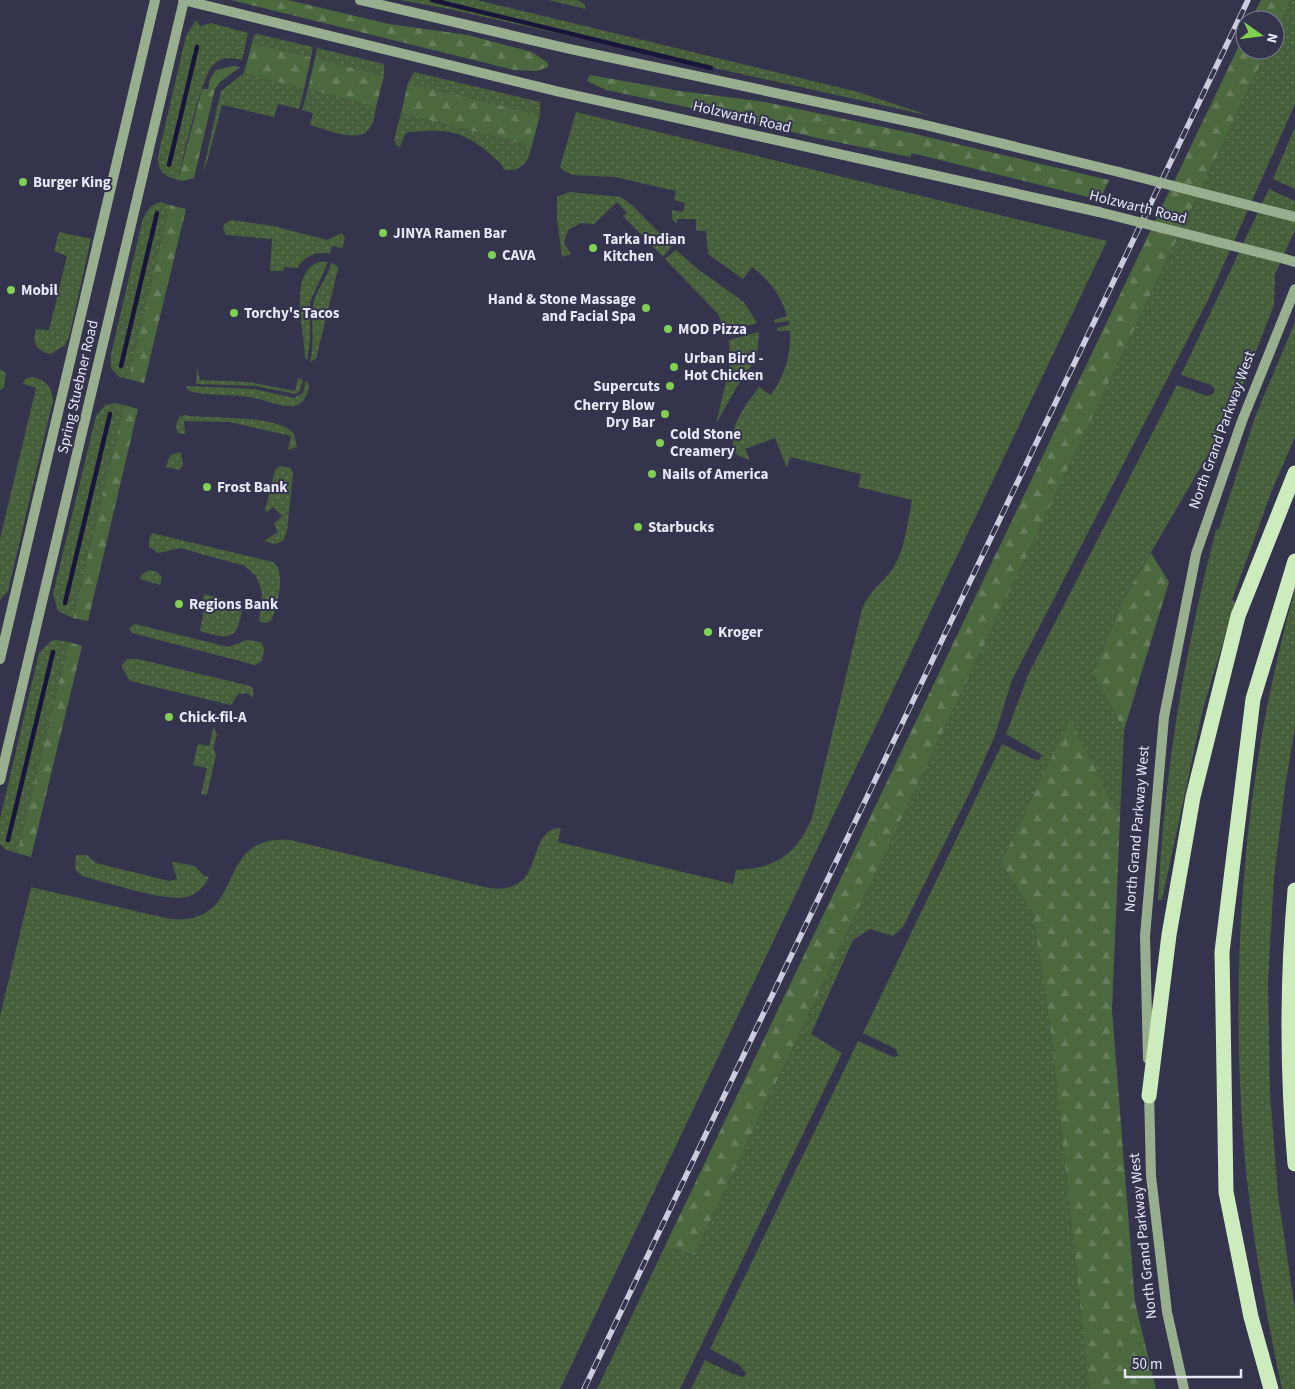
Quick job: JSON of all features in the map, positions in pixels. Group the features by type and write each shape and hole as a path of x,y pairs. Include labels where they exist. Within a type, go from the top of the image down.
{"highway":[{"path":"1149,1096 1169,935 1193,797 1238,616 1295,473"},
{"path":"1271,1389 1251,1317 1226,1192 1222,952 1253,699 1295,561"},
{"path":"1295,890 1290,953 1288,1039 1295,1164"}],"main road":[{"name":"Spring Stuebner Road","path":"0,659 155,0"},
{"name":"Spring Stuebner Road","path":"0,780 184,0"},
{"name":"Holzwarth Road","path":"184,0 560,92 1099,212 1290,260"},
{"name":"Holzwarth Road","path":"360,0 920,124 1295,217"},
{"name":"North Grand Parkway West","path":"1184,1389 1167,1312 1152,1186 1149,1096 1145,936 1164,717 1196,554 1242,421 1295,289"}],"green space":[{"path":"231,0 288,0 389,24 468,35 532,52 548,63 548,67 537,71 514,70"},
{"path":"400,0 477,0 858,92 931,116 444,8"},
{"path":"548,0 578,0 585,5 586,9"},
{"path":"1261,0 1291,0 1285,13 1285,10 1256,10"},
{"path":"1291,0 1295,0 1295,104 1208,300 1012,680 995,735 972,788 903,927 893,936 870,929 853,940 811,1034 842,1053 680,1389 597,1389 665,1246 694,1255 1262,60 1285,60 1285,13"},
{"path":"196,20 200,26 211,23 248,33 242,60 223,59 216,62 208,73 193,119 178,180 162,172 158,156 186,36"},
{"path":"257,34 313,47 311,57 252,43 254,35"},
{"path":"252,43 311,57 304,89 244,73"},
{"path":"317,48 384,64 384,76 315,58"},
{"path":"1235,54 1235,60 1262,60 694,1255 665,1246"},
{"path":"315,58 384,76 376,107 308,89"},
{"path":"234,66 240,67 220,82 215,89 194,178 178,180 202,89 208,89 210,79 216,70"},
{"path":"414,72 540,102 540,115 408,83"},
{"path":"244,73 304,89 299,109 278,104 274,117 222,105 203,171 221,91"},
{"path":"590,75 680,91 765,102 911,133 1109,180 1100,200 912,153 910,157 817,138 715,113 606,90 587,81"},
{"path":"408,83 540,115 532,146 401,113"},
{"path":"308,89 376,107 371,127 364,133 349,135 310,125 313,113 302,110"},
{"path":"576,112 1107,241 560,1389 0,1389 0,1016 31,887 170,919 195,917 212,908 222,895 238,864 249,851 265,842 290,840 489,888 508,888 520,882 528,873 542,839 549,831 561,828 558,842 733,884 736,870 762,867 773,863 792,850 806,831 812,818 862,609 895,565 906,533 912,500 858,487 861,474 790,457 787,468 775,438 745,449 750,460 737,455 733,446 733,437 738,419 759,387 771,395 780,380 786,364 790,331 777,331 777,328 789,325 789,321 775,323 774,320 787,316 781,301 764,277 752,267 743,279 708,254 706,231 696,231 696,219 677,219 677,224 672,219 672,210 683,212 685,203 674,200 676,191 615,177 573,175 562,170 560,167"},
{"path":"401,113 532,146 526,162 520,168 510,170 504,170 498,161 470,139 452,132 409,132 405,134 400,147 396,145 394,140"},
{"path":"1295,127 1295,189 1273,179"},
{"path":"1269,189 1295,201 1295,230 1275,274 1274,305 1231,415 1121,604 1093,674 1124,730 1120,818 1070,720 1001,862 1033,914 1051,1034 1089,1389 691,1389 705,1360 733,1374 744,1377 746,1373 738,1364 710,1349 858,1041 893,1057 898,1056 896,1049 863,1033 1002,744 1033,759 1039,760 1042,755 1006,734 1028,675 1177,385 1207,396 1213,394 1215,389 1211,385 1181,375"},
{"path":"569,192 621,197 633,206 672,246 663,257 623,216 627,213 617,202 594,224 581,223 568,230 564,243 571,254 562,257 557,219 557,197"},
{"path":"160,202 170,205 128,379 119,377 111,368 111,354 143,218 151,206"},
{"path":"170,205 186,209 144,383 128,379"},
{"path":"231,220 273,226 327,240 342,233 345,238 342,248 332,246 330,254 320,253 312,255 297,268 284,267 283,271 270,271 272,239 226,235 223,229 224,224"},
{"path":"59,232 91,239 69,337 64,346 50,354 38,348 34,338 36,329 49,330 67,256 54,251"},
{"path":"676,250 699,270 744,302 757,323 726,332 718,314 665,259"},
{"path":"319,262 328,262 310,302 310,341 307,360 305,358 301,319 301,290 303,278 309,268"},
{"path":"331,263 336,265 338,269 316,359 310,362 314,301"},
{"path":"1295,322 1295,437 1272,490 1232,600 1235,602 1203,709 1162,900 1158,900 1165,806 1177,714 1194,622 1216,530 1219,529 1255,417"},
{"path":"759,332 757,355 716,424 730,364 729,340"},
{"path":"197,367 200,380 249,382 295,391 298,378 303,380 299,392 296,394 255,386 196,384"},
{"path":"0,369 6,373 4,388 0,390"},
{"path":"32,377 47,384 51,390 53,400 8,591 0,600 0,539 36,388 23,384 25,379"},
{"path":"306,380 309,385 308,391 301,403 295,406 280,405 246,397 197,393 189,391 186,386 254,389 294,398 303,393"},
{"path":"115,403 124,405 73,618 58,611 53,594 96,416 105,405"},
{"path":"124,405 138,409 88,621 73,618"},
{"path":"185,415 242,418 273,423 285,427 294,434 297,447 288,450 291,436 229,422 184,421 185,434 178,433 176,427 178,419"},
{"path":"181,452 183,466 179,470 166,467 170,455"},
{"path":"280,466 290,468 293,473 287,531 283,541 275,544 264,541 278,532 274,524 282,516 273,507 267,512 265,511 275,470"},
{"path":"152,533 273,562 279,573 280,590 271,621 265,623 259,621 262,592 256,576 245,566 180,548 158,553 149,547 149,539"},
{"path":"1151,553 1169,582 1124,730 1093,674 1121,604"},
{"path":"149,570 157,572 162,577 160,585 140,579 141,575"},
{"path":"1295,590 1295,728 1285,787 1274,877 1268,983 1270,1093 1278,1195 1295,1310 1295,1389 1282,1389 1259,1270 1250,1210 1244,1149 1238,1008 1240,938 1252,796 1263,727"},
{"path":"204,594 240,604 241,616 237,630 233,634 218,636 200,631 204,610 201,609"},
{"path":"135,624 228,647 247,640 261,642 264,648 262,661 255,665 132,633 129,628"},
{"path":"55,640 69,642 17,853 6,850 0,844 0,819 39,653 50,642"},
{"path":"69,642 82,646 31,857 17,853"},
{"path":"127,659 138,659 250,686 253,688 253,698 248,693 238,694 231,705 130,681 121,666"},
{"path":"1070,719 1120,818 1112,1010 1135,1302 1156,1389 1089,1389 1051,1034 1033,914 1001,862"},
{"path":"214,726 217,735 213,748 216,755 207,795 201,794 207,768 193,765 198,744 209,746"},
{"path":"76,855 87,855 96,863 169,881 177,879 172,863 174,862 195,866 204,876 209,877 205,884 191,896 164,897 82,876 75,869"}],"waterway":[{"path":"432,0 711,68"},
{"path":"169,165 197,47"},
{"path":"121,366 157,213"},
{"path":"65,603 110,414"},
{"path":"8,840 53,652"}],"railway":[{"path":"584,1389 1248,0"}],"place":[{"name":"Burger King","path":"23,182"},
{"name":"JINYA Ramen Bar","path":"383,233"},
{"name":"Tarka Indian Kitchen","path":"593,248"},
{"name":"CAVA","path":"492,255"},
{"name":"Mobil","path":"11,290"},
{"name":"Hand & Stone Massage and Facial Spa","path":"646,308"},
{"name":"Torchy's Tacos","path":"234,313"},
{"name":"MOD Pizza","path":"668,329"},
{"name":"Urban Bird - Hot Chicken","path":"674,367"},
{"name":"Supercuts","path":"670,386"},
{"name":"Cherry Blow Dry Bar","path":"665,414"},
{"name":"Cold Stone Creamery","path":"660,443"},
{"name":"Nails of America","path":"652,474"},
{"name":"Frost Bank","path":"207,487"},
{"name":"Starbucks","path":"638,527"},
{"name":"Regions Bank","path":"179,604"},
{"name":"Kroger","path":"708,632"},
{"name":"Chick-fil-A","path":"169,717"}]}
